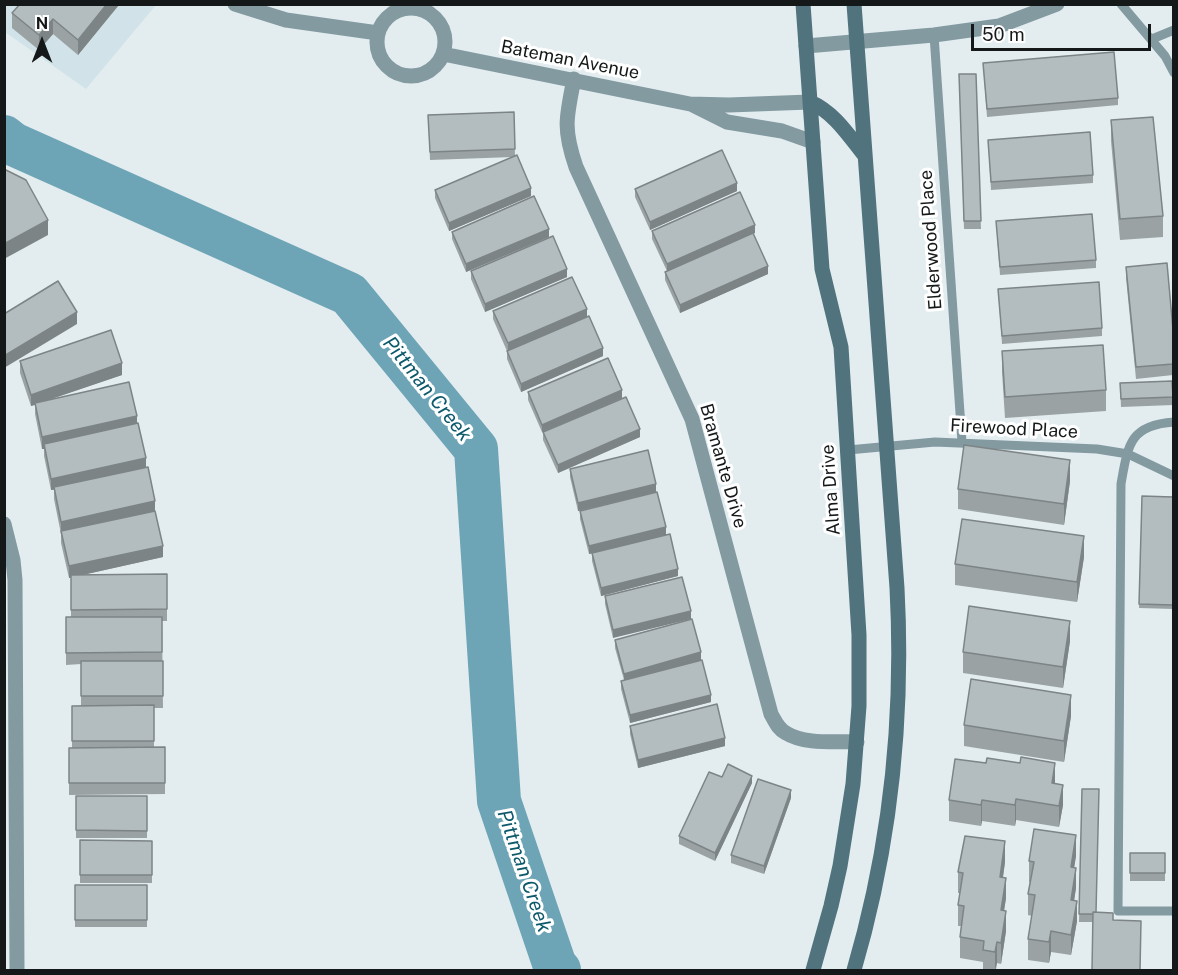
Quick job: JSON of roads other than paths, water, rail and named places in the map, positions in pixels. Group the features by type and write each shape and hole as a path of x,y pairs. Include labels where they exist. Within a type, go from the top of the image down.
{"main road":[{"name":"Alma Drive","path":"803,4 822,268 841,347 859,635 857,742 840,866 813,970"},
{"path":"854,4 899,623 898,728 891,798 874,895 855,970"},
{"path":"810,102 832,117 865,156"}],"street":[{"path":"235,4 286,20 378,33"},
{"path":"806,46 934,35 999,26 1057,4"},
{"path":"412,7 431,15 439,23 445,44 443,54 437,64 428,72 417,76 405,76 385,65 379,56 376,44 382,23 390,15 412,7"},
{"name":"Bateman Avenue","path":"443,54 690,104 810,102"},
{"name":"Bramante Drive","path":"574,80 566,123 571,151 692,419 771,714 777,726 796,738 857,742"},
{"name":"Bateman Avenue","path":"690,104 727,122 782,131 813,142"},
{"path":"4,524 13,560 10,580 10,706 16,970"}],"lane":[{"path":"1121,4 1165,56 1173,73"},
{"path":"1152,39 1173,30"},
{"name":"Elderwood Place","path":"934,35 962,442"},
{"path":"1173,422 1152,424 1138,432 1128,454 1121,483 1118,911 1173,911"},
{"name":"Firewood Place","path":"848,450 935,442 1097,449 1128,454 1173,476"}],"waterway":[{"name":"Pittman Creek","path":"4,137 13,144 349,294 476,449 499,801 555,966 559,970"}]}
